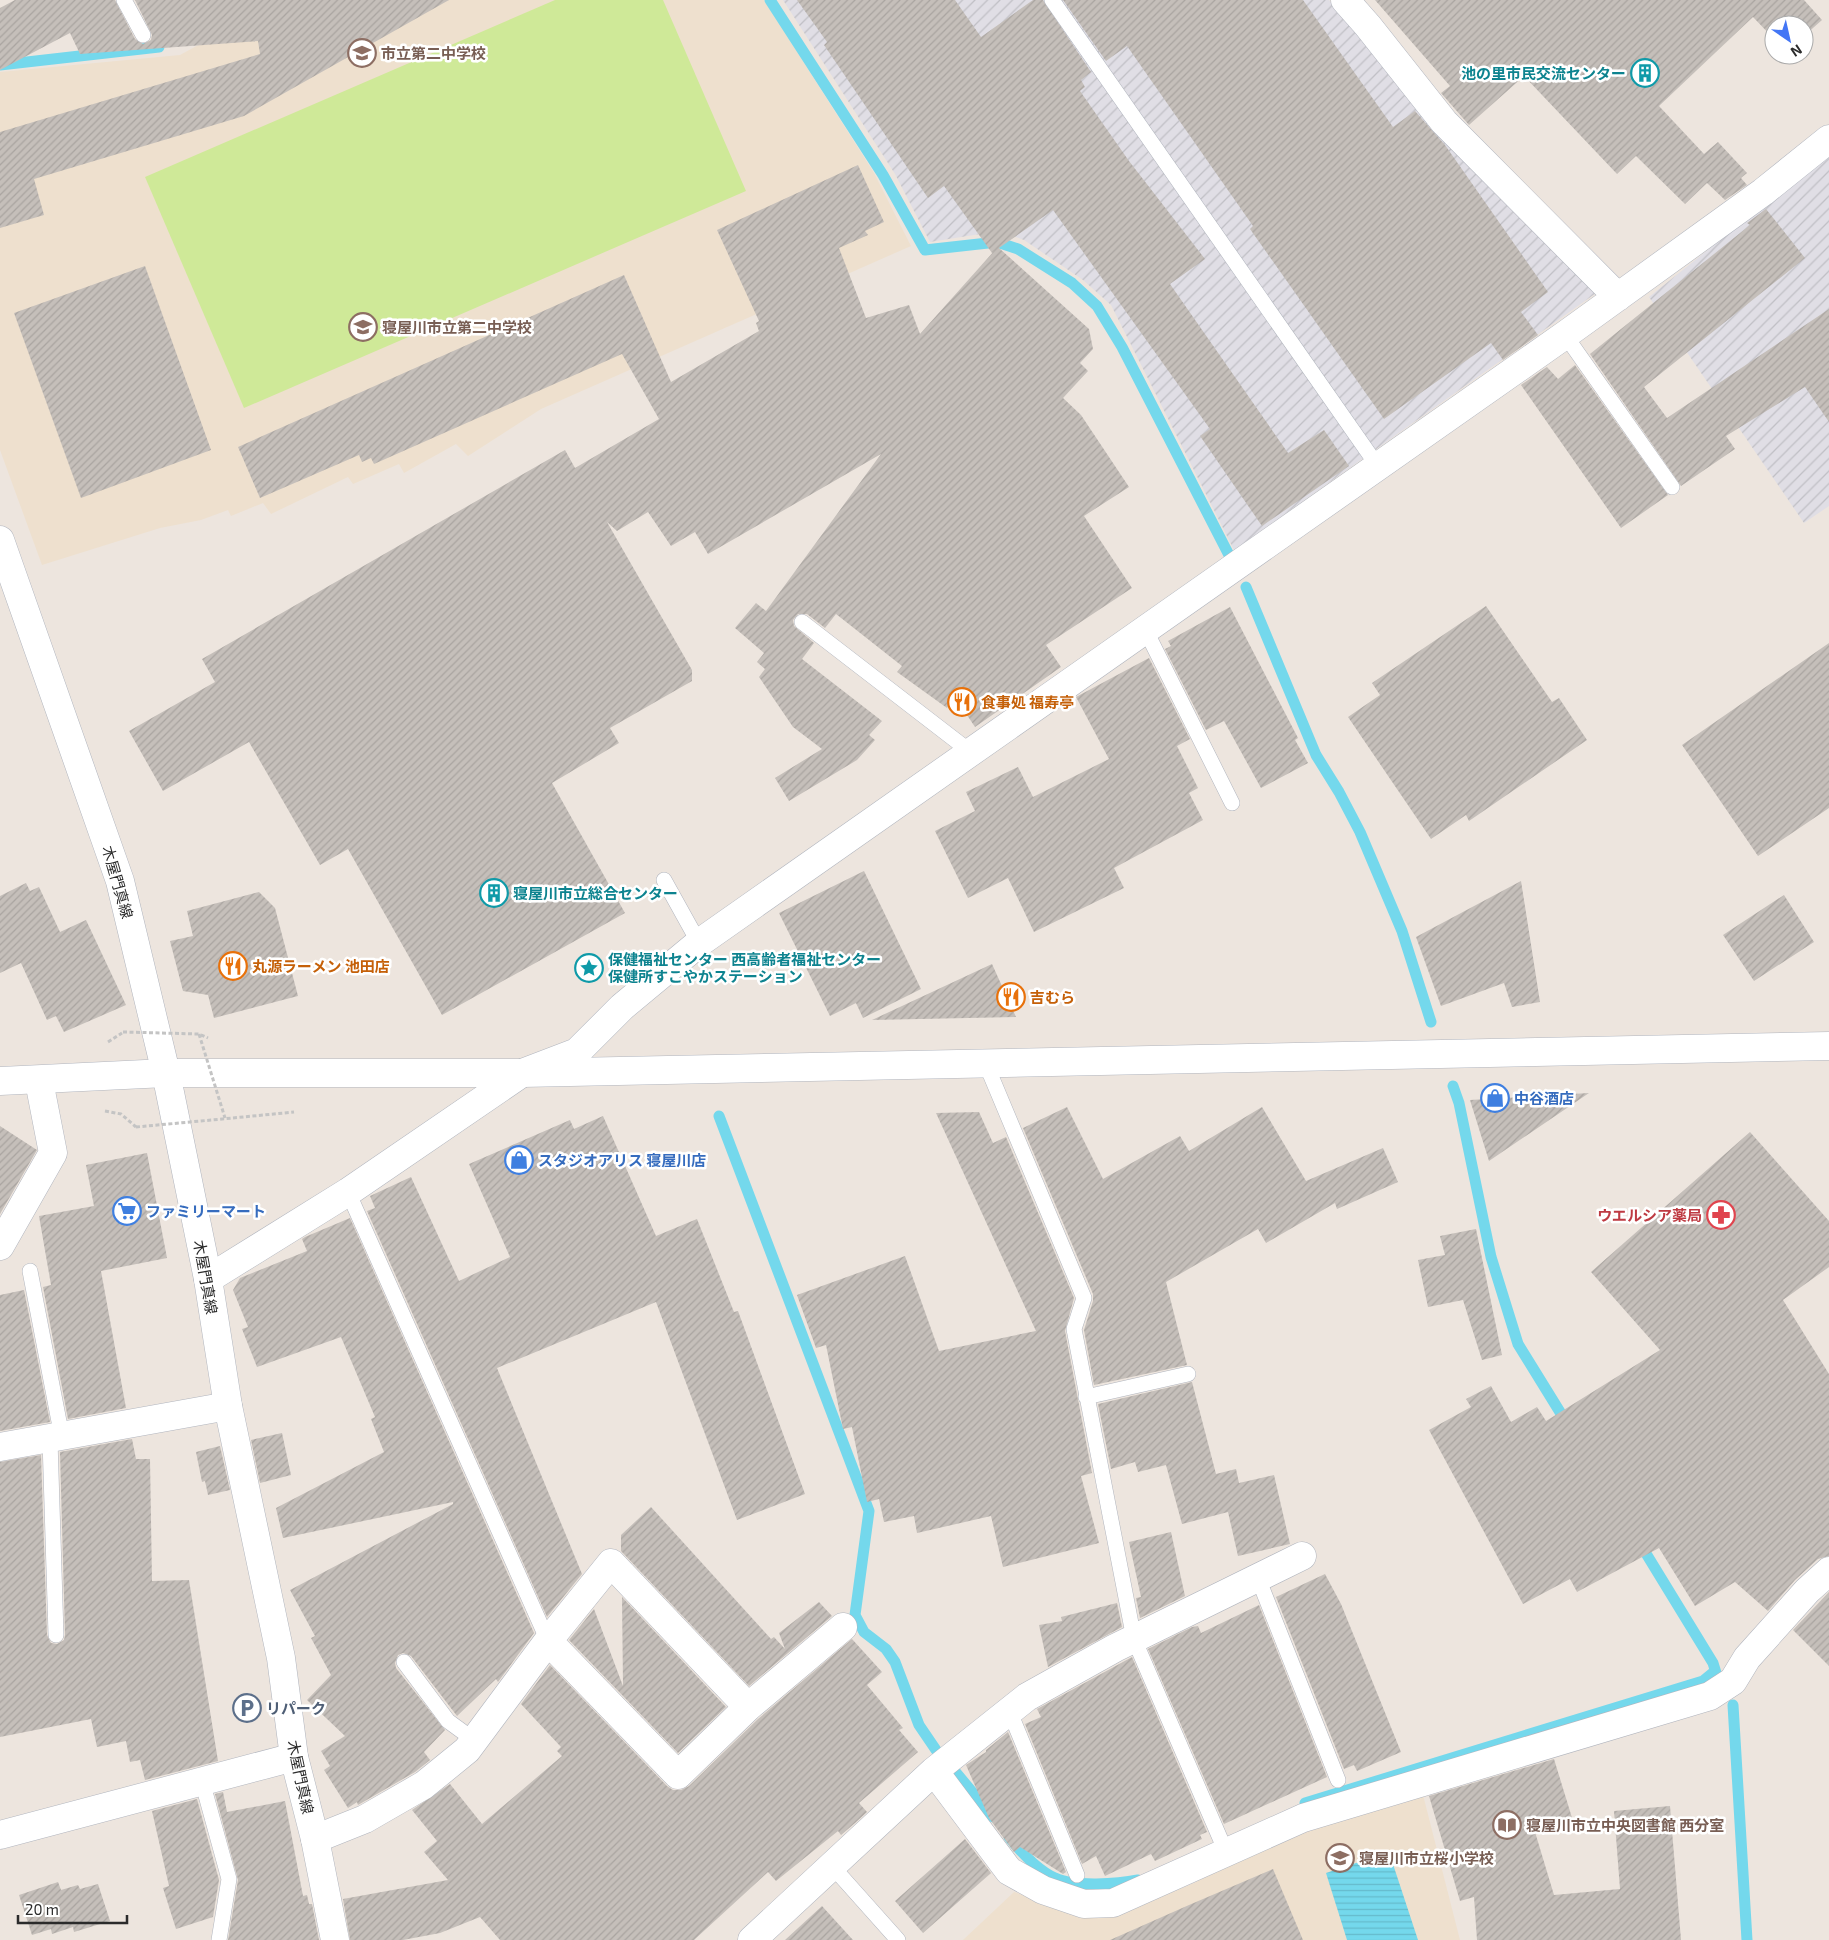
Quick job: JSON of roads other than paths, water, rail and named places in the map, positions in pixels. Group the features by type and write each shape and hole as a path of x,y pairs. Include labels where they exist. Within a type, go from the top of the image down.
{"street":[{"path":"1345,0 1444,122 1618,298"},
{"path":"208,1280 348,1192 522,1073 577,1052 622,1007 699,943 1379,468 1566,335 1763,192 1829,139"},
{"name":"木屋門真線","path":"0,540 120,880 166,1073 208,1280 228,1406 281,1658 294,1757 315,1839 336,1940"},
{"path":"0,1081 39,1081 166,1073 522,1073 1829,1046"},
{"path":"0,1246 16,1213 53,1153 39,1081"},
{"path":"0,1447 228,1406"},
{"path":"752,1940 934,1771 1027,1697 1134,1639 1302,1556"},
{"path":"315,1839 365,1819 424,1785 467,1750 548,1641 611,1563 748,1707"},
{"path":"934,1771 1009,1871 1043,1890 1084,1904 1113,1903 1221,1842 1710,1696 1733,1681 1747,1658 1807,1590 1829,1571"},
{"path":"548,1641 678,1775 748,1707 843,1627"},
{"path":"0,1835 294,1757"}],"lane":[{"path":"124,0 143,35"},
{"path":"1052,0 1379,468"},
{"path":"1566,335 1672,487"},
{"path":"802,622 972,752"},
{"path":"1146,631 1232,803"},
{"path":"664,880 699,943"},
{"path":"986,1064 1084,1298 1074,1329 1134,1639 1221,1842"},
{"path":"348,1192 548,1641"},
{"path":"30,1271 56,1438 56,1635"},
{"path":"1086,1397 1188,1374"},
{"path":"1258,1578 1338,1780"},
{"path":"404,1662 448,1720 474,1740"},
{"path":"1009,1710 1077,1875"},
{"path":"202,1781 229,1879 219,1940"},
{"path":"832,1866 898,1940"}],"water":[{"path":"1389,1852 1418,1940 1347,1940 1326,1873"}],"waterway":[{"path":"770,0 883,175 925,250 997,242 1018,249 1072,283 1097,306 1122,347 1230,557"},
{"path":"0,65 159,47"},
{"path":"1246,587 1316,755 1339,792 1360,832 1402,931 1431,1022"},
{"path":"1453,1086 1459,1103 1491,1257 1518,1344 1568,1425"},
{"path":"719,1116 869,1511 855,1615 864,1632 886,1649 895,1662 919,1725 936,1750"},
{"path":"1639,1542 1713,1663 1717,1676"},
{"path":"1305,1803 1703,1681 1714,1672"},
{"path":"1733,1705 1747,1940"},
{"path":"953,1769 993,1817"},
{"path":"1009,1837 1024,1854 1048,1875 1063,1881 1096,1884 1138,1880"}],"place":[{"name":"市立第二中学校","path":"362,53"},
{"name":"池の里市民交流センター","path":"1645,73"},
{"name":"寝屋川市立第二中学校","path":"363,327"},
{"name":"食事処 福寿亭","path":"962,702"},
{"name":"寝屋川市立総合センター","path":"494,893"},
{"name":"丸源ラーメン 池田店","path":"233,966"},
{"name":"保健福祉センター 西高齢者福祉センター 保健所すこやかステーション","path":"589,968"},
{"name":"吉むら","path":"1011,997"},
{"name":"中谷酒店","path":"1495,1098"},
{"name":"スタジオアリス 寝屋川店","path":"519,1160"},
{"name":"ファミリーマート","path":"127,1211"},
{"name":"ウエルシア薬局","path":"1721,1215"},
{"name":"リパーク","path":"247,1708"},
{"name":"寝屋川市立中央図書館 西分室","path":"1507,1825"},
{"name":"寝屋川市立桜小学校","path":"1340,1858"}]}
